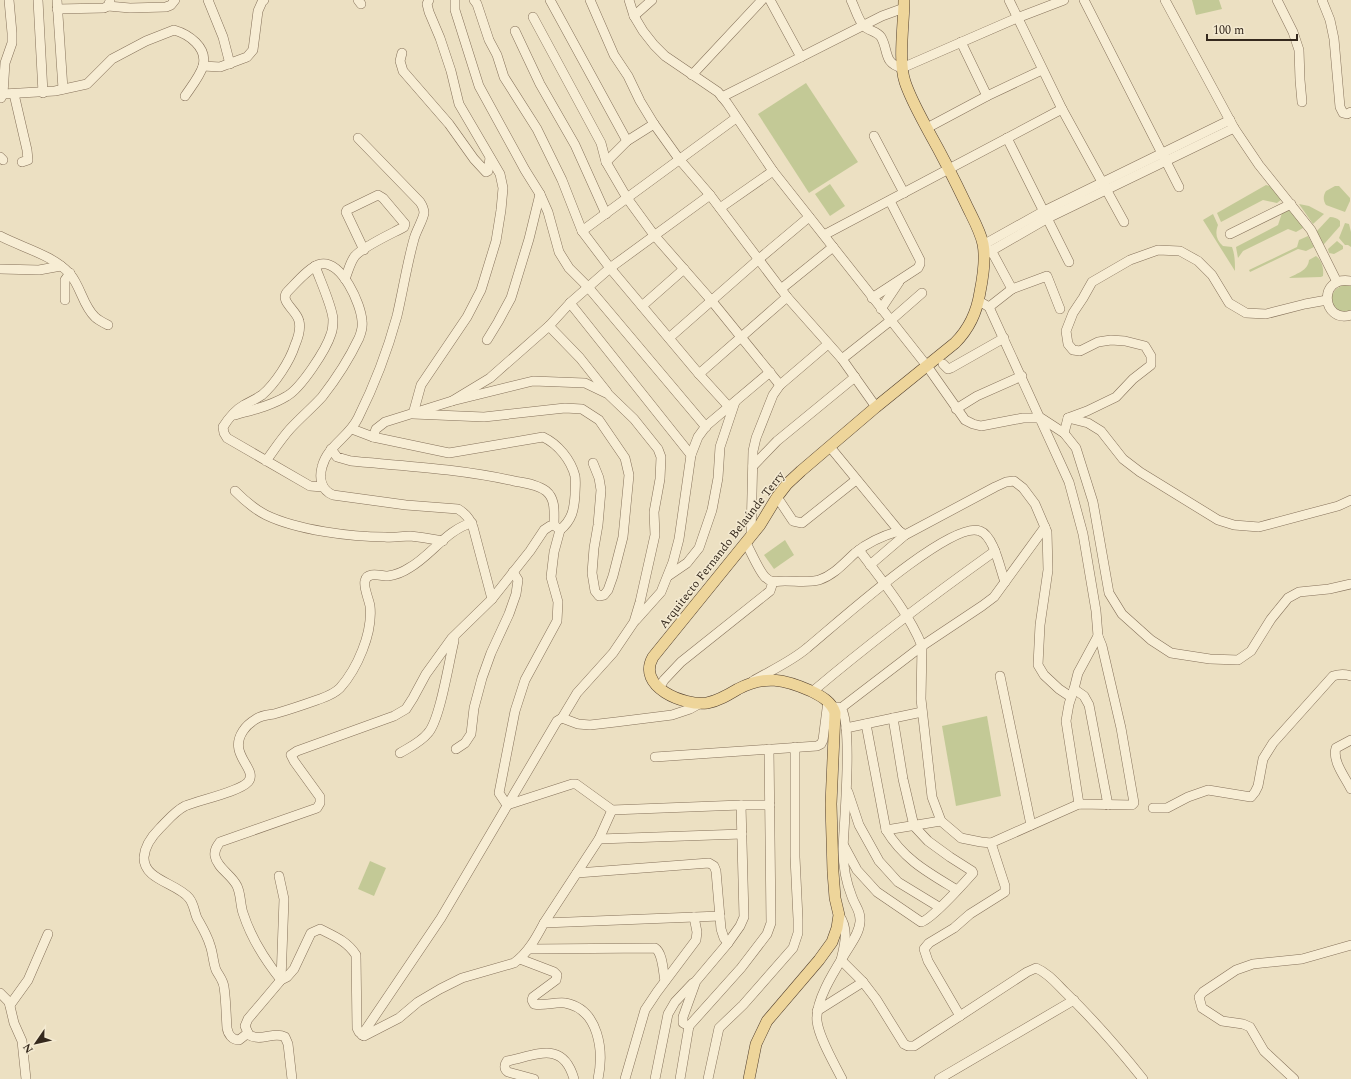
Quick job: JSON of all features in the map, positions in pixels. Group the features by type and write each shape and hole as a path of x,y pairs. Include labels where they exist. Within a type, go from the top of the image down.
{"main road":[{"name":"Arquitecto Fernando Belaúnde Terry","path":"659,688 654,682 649,670 649,665 653,657 760,525 777,497 801,471 927,366 964,334 970,326 978,301 986,250 979,231 909,92 902,68 904,4"},
{"path":"659,688 680,700 699,704 717,700 750,683 761,680 777,680 812,692 834,706 836,717 831,804 835,898 838,915 837,928 832,942 819,960 768,1021 761,1033 756,1044 749,1079"}],"street":[{"path":"9,0 12,33 4,52 5,63 2,97 14,94 43,93 87,84 112,59 146,41 174,30 190,36 199,46 204,56 203,66 185,96"},
{"path":"38,0 43,93"},
{"path":"63,89 57,4 104,8 109,3 143,4 166,7 172,4 175,0"},
{"path":"208,0 223,37 230,64"},
{"path":"203,66 220,67 247,57 252,50 258,11 264,0"},
{"path":"412,414 421,385 467,317 481,290 496,241 501,210 502,188 500,174 459,104 451,71 440,38 428,12 427,4 429,0"},
{"path":"455,0 455,10 479,86 525,170 540,194 548,212 559,252 569,268 588,287 706,427"},
{"path":"474,0 478,4 489,40 497,55 504,78 540,136 562,180 582,231 610,268 699,374 732,404"},
{"path":"550,0 627,141"},
{"path":"590,0 614,55 628,76 640,101 654,124 679,159 710,194 787,297 842,359 876,407"},
{"path":"629,0 634,16 642,31 654,46 692,76 718,92 727,102 736,118 773,171 927,366 965,420 972,424 981,426 1023,418 1041,418 1064,433 1076,448 1091,496 1109,593 1122,614 1151,640 1171,653 1210,660 1238,660 1251,651 1271,619 1288,598 1299,592 1329,589 1351,584"},
{"path":"634,16 652,0"},
{"path":"692,76 762,0"},
{"path":"770,0 801,57"},
{"path":"851,0 864,26 878,33 882,38 889,60 895,66 902,68 1017,18 1064,0"},
{"path":"1009,0 1062,109 1124,222"},
{"path":"1084,0 1179,187"},
{"path":"1165,0 1232,124 1259,165 1310,230 1337,282"},
{"path":"1277,0 1293,32 1299,50 1302,102"},
{"path":"1322,0 1330,20 1334,39 1340,107 1343,113 1347,114 1351,112"},
{"path":"722,97 864,26 904,4"},
{"path":"533,17 601,144 606,162 627,198 654,234 742,337 780,385"},
{"path":"515,31 540,84 575,145 606,214"},
{"path":"961,42 987,96"},
{"path":"402,53 400,60 403,71 449,124 474,159 486,172 488,171 490,158"},
{"path":"927,128 987,96 1042,70"},
{"path":"14,94 27,150 28,160 22,162"},
{"path":"824,236 1062,109"},
{"path":"582,231 736,118"},
{"path":"606,162 627,141 654,124"},
{"path":"1012,289 986,250 1046,215 1104,186 1162,153 1232,124"},
{"path":"1104,186 1165,162 1232,124"},
{"path":"874,136 904,193"},
{"path":"323,487 321,480 322,466 331,449 352,429 379,368 396,316 414,238 424,213 420,202 358,138"},
{"path":"1007,138 1069,262"},
{"path":"720,208 773,171"},
{"path":"487,340 511,298 529,239 540,194"},
{"path":"452,401 490,378 549,326 570,303 610,268 710,194"},
{"path":"345,279 351,263 356,256 405,224 383,198 378,195 353,206 346,212 364,250"},
{"path":"872,298 918,268 920,264 920,260 890,201"},
{"path":"1230,234 1291,204"},
{"path":"669,338 759,258 809,217"},
{"path":"0,236 38,253 70,273 76,282 88,308 95,317 108,325"},
{"path":"781,289 832,247"},
{"path":"1068,418 1116,397 1133,379 1151,365 1151,356 1145,346 1138,344 1111,340 1098,342 1080,351 1073,350 1068,344 1066,331 1073,313 1092,282 1130,260 1158,250 1180,251 1198,261 1212,275 1229,303 1246,314 1266,314 1327,300"},
{"path":"266,461 278,443 322,397 341,370 359,338 362,328 362,317 353,292 345,279 330,265 323,264 315,266 288,291 285,296 286,303 295,312 300,322 296,344 289,359 269,388 258,398 243,405 223,427 225,436 266,461 310,486 323,487 333,495 406,505 458,509 467,516 472,523 492,599"},
{"path":"0,269 39,270 61,266"},
{"path":"232,416 262,407 287,396 309,372 331,336 333,319 332,313 315,266"},
{"path":"642,306 684,270"},
{"path":"65,300 65,280 70,273"},
{"path":"989,307 1012,289 1046,276 1060,309"},
{"path":"881,309 901,279"},
{"path":"1351,281 1344,280 1331,286 1327,300 1330,308 1335,313 1342,316 1351,315"},
{"path":"842,359 890,321 922,293"},
{"path":"699,374 787,297"},
{"path":"859,550 905,616 919,638 922,646 922,712 932,797 941,821 961,838 991,843 1080,804 1132,805 1134,803 1121,728 1102,646 1098,636 1096,610 1083,534 1069,482 1022,376 989,307 978,301"},
{"path":"570,303 692,454"},
{"path":"549,326 580,358 608,394 653,441 661,457 660,479 654,512 655,534 634,622"},
{"path":"943,364 948,369 951,368 1004,338"},
{"path":"828,344 780,385 773,395 756,438 753,451 749,539 762,573 768,580 773,582 811,582 820,580 834,572 859,550 893,533 902,533"},
{"path":"362,1035 441,918 557,721 562,718 577,693 613,653 634,622 661,592 674,562 679,540 692,454 698,437 706,427 770,372"},
{"path":"956,409 977,396 1022,376"},
{"path":"753,466 777,441 855,377"},
{"path":"373,437 376,429 385,422 452,401 533,381 586,383 608,394"},
{"path":"667,577 687,563 698,548 712,510 718,478 720,446 732,404"},
{"path":"412,414 484,417 564,408 582,409 598,420 625,458 629,475 623,537 608,590 604,595 599,596 595,591 592,573 598,525 600,490 599,478 593,463"},
{"path":"1064,433 1068,418"},
{"path":"1068,418 1088,423 1101,431 1123,459 1140,472 1218,520 1234,525 1259,527 1338,506 1351,500"},
{"path":"352,429 373,437 449,453 543,437 552,441 570,464 575,477 574,509 571,518 557,528"},
{"path":"830,447 856,480 902,533"},
{"path":"331,449 337,457 346,460 464,471 489,475 534,486 546,491 551,498 557,528 551,577 558,602 557,621 525,680 516,711 499,793 507,804"},
{"path":"777,497 793,521 802,523 856,480"},
{"path":"870,565 902,533 1006,482 1014,481 1023,488 1035,504 1047,532 1048,570 1040,625 1038,665 1044,675 1059,689 1084,696 1089,706 1108,805"},
{"path":"234,491 266,515 283,522 314,530 387,538 408,536 443,541"},
{"path":"248,1033 239,1040 233,1038 229,1034 227,1028 224,985 215,968 207,936 188,897 183,892 155,876 148,868 144,857 147,846 155,833 171,816 181,809 227,793 248,782 250,772 241,756 237,743 243,730 251,722 261,716 274,714 327,697 340,688 356,663 368,635 370,611 364,584 366,578 371,575 388,576 404,571 456,530 472,523"},
{"path":"281,980 252,936 243,912 238,886 218,863 215,857 216,847 220,842 317,808 320,803 320,797 291,755 297,751 394,716 406,709 426,674 453,636 492,599 544,530 550,526 557,528"},
{"path":"655,757 817,746 821,744 824,728 834,706 994,597 1045,527"},
{"path":"750,683 806,649 884,584 929,550 957,534 974,530 980,531 986,535 994,551 1005,582"},
{"path":"812,692 856,654 905,616 994,551"},
{"path":"456,749 465,743 471,734 474,708 482,678 516,594 518,580 513,572"},
{"path":"659,688 681,662 767,594 770,591 773,582"},
{"path":"400,753 420,741 433,726 454,641 453,636"},
{"path":"1080,804 1066,721 1069,704 1078,673 1098,636"},
{"path":"1153,808 1167,808 1188,797 1208,790 1251,797 1258,786 1263,759 1279,736 1333,676 1338,674 1346,674 1351,676"},
{"path":"1000,676 1031,825"},
{"path":"562,718 578,724 590,725 672,715 690,709 699,704"},
{"path":"834,706 844,715 846,728 846,787 843,844 846,879 852,897 860,912 860,922 858,932 832,975 818,1011 817,1021 824,1042 842,1079"},
{"path":"846,728 922,712"},
{"path":"843,844 857,870 877,892 921,922 925,921 940,908 973,873 928,841 914,826 903,779 893,718"},
{"path":"866,724 886,830 894,842 918,866 957,890"},
{"path":"1351,740 1336,748 1334,753 1351,790"},
{"path":"708,1079 719,1028 743,1005 793,948 798,933 795,857 795,747"},
{"path":"680,1079 689,1026 741,968 767,934 771,923 769,749"},
{"path":"507,804 576,784 612,810 770,805"},
{"path":"846,787 859,825 879,861 898,882 940,908"},
{"path":"655,1079 668,1014 674,1002 696,981 728,943 740,926 744,917 741,805"},
{"path":"362,1035 367,1035 399,1018 418,1002 462,978 514,963 520,959 538,936 544,923 599,840 612,810"},
{"path":"886,830 941,821"},
{"path":"599,840 742,834"},
{"path":"960,1016 928,961 924,949 929,943 954,928 970,914 1005,892 1006,886 991,843"},
{"path":"577,873 709,863 714,866 716,871 720,929 728,943"},
{"path":"279,876 284,899 281,980"},
{"path":"838,915 846,928 841,960"},
{"path":"544,923 720,916"},
{"path":"625,1079 645,1010 664,981 696,940 697,932 694,917"},
{"path":"292,1079 288,1044 284,1037 278,1035 255,1038 248,1033 246,1026 248,1019 281,980 294,969 311,933 320,929 344,940 356,955 356,1019 358,1028 362,1035"},
{"path":"10,1005 28,980 48,934"},
{"path":"1294,1079 1264,1051 1250,1027 1243,1024 1222,1021 1202,1008 1199,997 1203,992 1236,970 1253,964 1302,959 1351,945"},
{"path":"528,949 655,948 658,950 660,955 664,981"},
{"path":"520,959 554,972 557,975 556,980 533,997 532,1000 534,1004 569,1004 581,1009 588,1015 597,1036 600,1051 601,1066 598,1079"},
{"path":"841,960 863,982 876,999 904,1044 908,1046 914,1046 1027,972 1036,968 1044,972 1074,1000 1143,1079"},
{"path":"689,1026 683,1022 682,1017 696,981"},
{"path":"818,1011 863,982"},
{"path":"0,993 7,999 10,1005 14,1023 22,1041 26,1079"},
{"path":"940,1079 1074,1000"},
{"path":"534,1079 508,1072 505,1069 505,1064 507,1061 546,1052 554,1053 559,1055 567,1063 574,1079"}],"green space":[{"path":"1192,0 1219,0 1222,9 1196,15"},
{"path":"806,83 858,162 809,193 758,114"},
{"path":"830,184 845,206 830,216 815,194"},
{"path":"1266,185 1270,186 1282,199 1277,203 1263,200 1221,222 1217,213"},
{"path":"1335,186 1339,186 1350,198 1345,212 1326,205 1324,201 1326,191"},
{"path":"1299,204 1309,206 1324,214 1313,224"},
{"path":"1291,209 1303,228 1296,232 1288,229 1243,251 1238,258 1236,247 1278,225 1282,213"},
{"path":"1213,214 1218,225 1216,234 1219,241 1223,246 1232,247 1235,271 1203,220"},
{"path":"1330,217 1339,220 1340,226 1323,245 1316,232"},
{"path":"1345,223 1349,224 1351,232 1351,247 1345,245 1339,238"},
{"path":"1308,236 1314,247 1306,251 1298,249 1250,272 1249,270 1297,247 1299,240"},
{"path":"1337,241 1343,246 1343,249 1334,254 1329,253 1328,249"},
{"path":"1316,256 1322,265 1323,276 1289,278 1307,267 1309,260"},
{"path":"1344,285 1351,286 1351,312 1338,310 1332,302 1334,292"},
{"path":"785,540 794,555 774,569 764,555"},
{"path":"987,716 1001,796 956,806 942,726"},
{"path":"370,861 386,868 374,896 358,889"}]}
